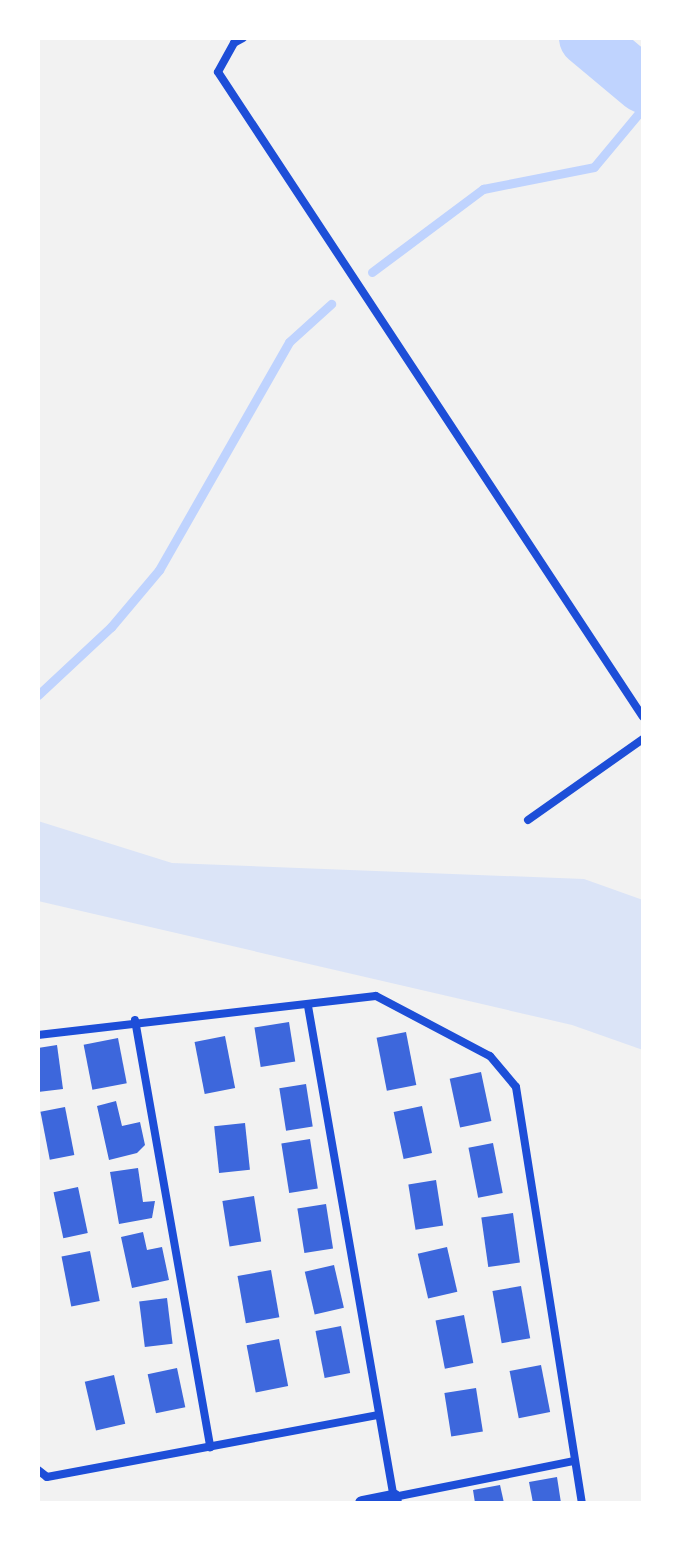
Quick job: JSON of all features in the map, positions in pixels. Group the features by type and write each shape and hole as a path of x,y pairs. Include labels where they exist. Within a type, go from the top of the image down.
{"street":[{"path":"243,38 234,43 218,72 643,717"},
{"path":"528,820 643,739"},
{"path":"38,1035 135,1020 308,1006 376,996 490,1056 516,1087 582,1503"},
{"path":"308,1006 394,1500"},
{"path":"135,1020 210,1447"},
{"path":"38,1470 47,1477 377,1415"},
{"path":"362,1503 394,1500 574,1461"}],"shaded area":[{"path":"38,821 172,863 584,879 643,900 643,1050 572,1025 38,901"}],"building":[{"path":"289,1022 295,1062 261,1067 254,1027"},
{"path":"406,1032 416,1085 387,1091 377,1038"},
{"path":"225,1036 235,1088 205,1094 195,1042"},
{"path":"118,1038 127,1083 92,1090 84,1045"},
{"path":"57,1045 63,1089 38,1092 38,1048"},
{"path":"481,1072 491,1121 460,1128 450,1079"},
{"path":"306,1084 313,1126 286,1131 279,1088"},
{"path":"116,1101 122,1126 140,1122 145,1145 137,1153 109,1160 97,1106"},
{"path":"422,1106 432,1153 404,1159 394,1112"},
{"path":"65,1107 74,1155 50,1160 40,1112"},
{"path":"245,1123 250,1170 219,1173 214,1126"},
{"path":"310,1139 318,1188 289,1193 281,1144"},
{"path":"493,1143 503,1193 478,1198 468,1148"},
{"path":"138,1168 143,1202 155,1201 152,1218 119,1224 110,1172"},
{"path":"436,1180 443,1225 416,1230 408,1184"},
{"path":"78,1187 88,1233 63,1238 54,1192"},
{"path":"254,1196 261,1241 230,1246 222,1201"},
{"path":"326,1204 333,1248 304,1253 297,1209"},
{"path":"513,1213 520,1263 488,1267 481,1217"},
{"path":"143,1232 147,1250 162,1247 169,1280 132,1288 121,1237"},
{"path":"447,1247 457,1292 428,1299 418,1254"},
{"path":"90,1251 100,1301 71,1307 62,1257"},
{"path":"334,1265 344,1308 315,1315 305,1272"},
{"path":"271,1270 279,1317 246,1323 238,1276"},
{"path":"521,1286 530,1338 502,1343 492,1291"},
{"path":"167,1298 173,1344 145,1347 139,1301"},
{"path":"464,1315 473,1363 445,1369 436,1321"},
{"path":"341,1326 350,1373 325,1378 315,1331"},
{"path":"279,1339 288,1386 256,1392 247,1345"},
{"path":"541,1365 550,1412 519,1418 510,1371"},
{"path":"177,1368 185,1407 156,1413 148,1374"},
{"path":"114,1375 125,1424 96,1430 85,1382"},
{"path":"476,1388 483,1431 451,1436 444,1393"},
{"path":"557,1477 561,1503 533,1503 529,1482"},
{"path":"500,1485 504,1503 475,1503 473,1490"}],"waterway":[{"path":"587,38 643,85"},
{"path":"372,272 483,189 594,167 643,108"},
{"path":"38,695 111,627 159,570 289,342 331,304"}]}
